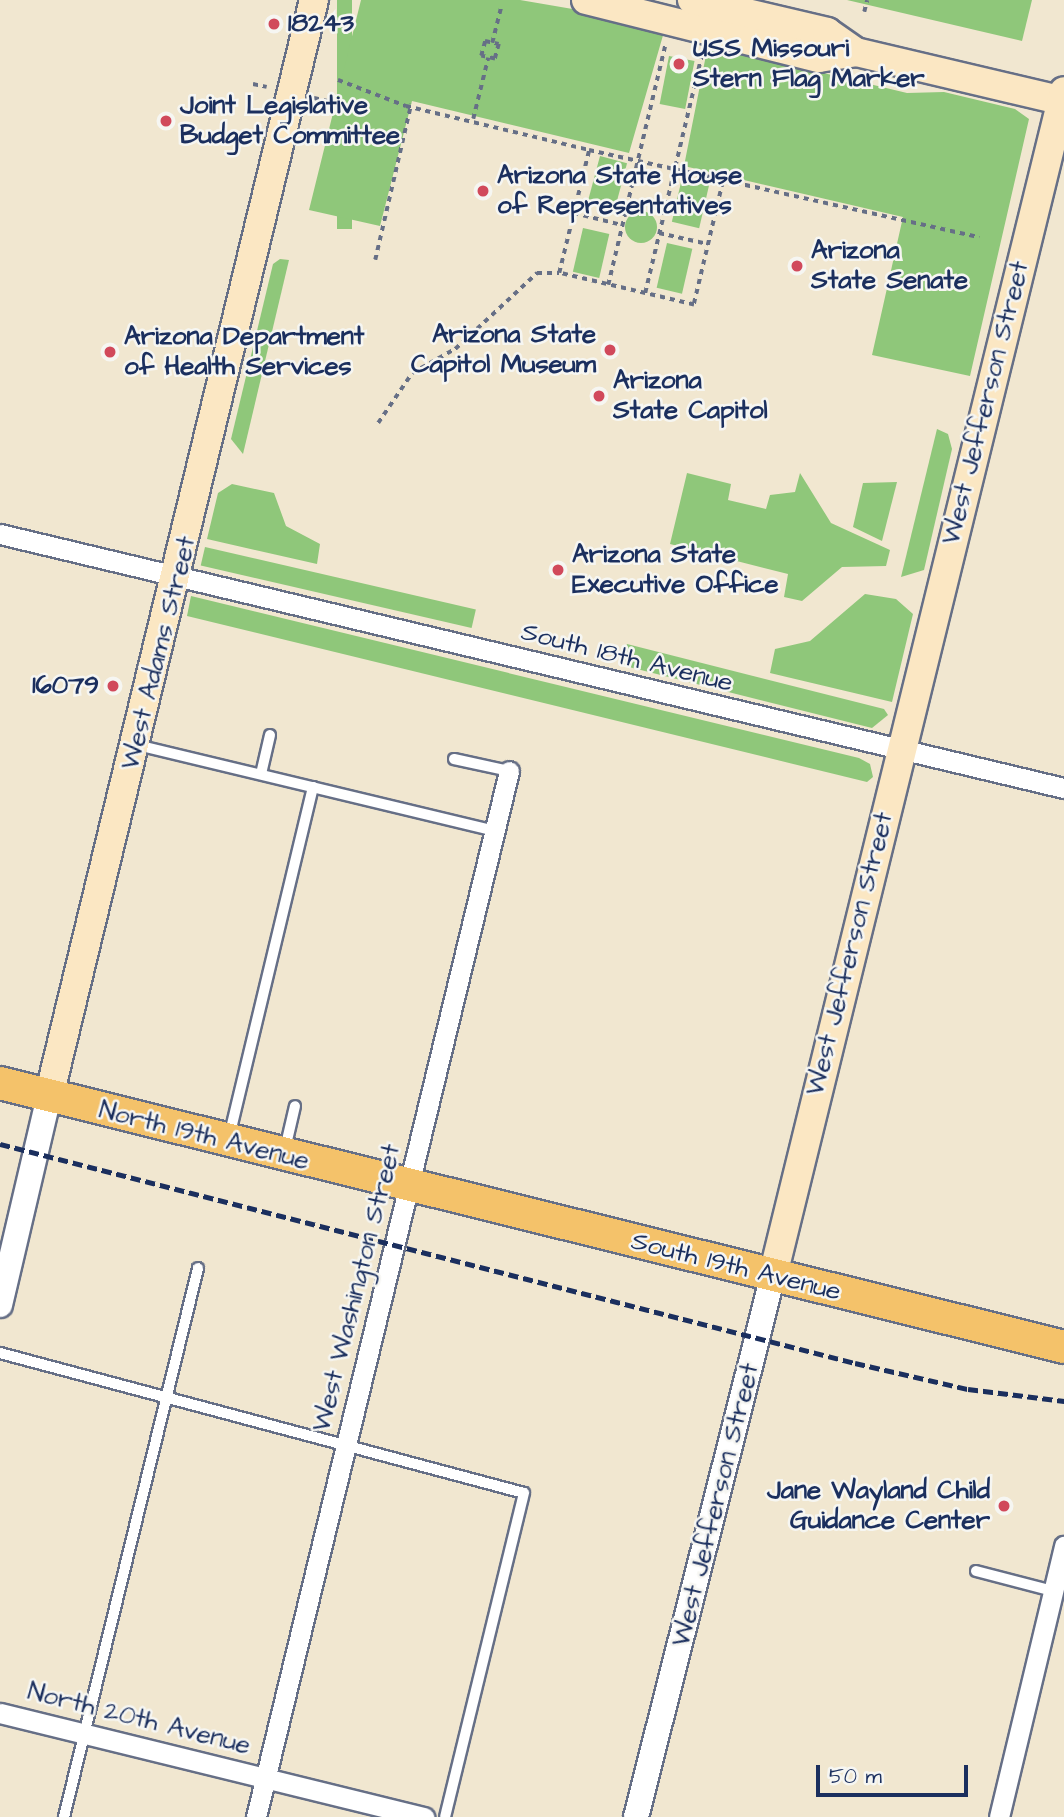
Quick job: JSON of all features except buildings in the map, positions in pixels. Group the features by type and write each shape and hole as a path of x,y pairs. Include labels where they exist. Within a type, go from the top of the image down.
{"main road":[{"name":"West Adams Street","path":"49,1096 177,577 314,0"},
{"path":"586,0 820,58 856,52"},
{"path":"692,0 827,32 856,52 1063,99"},
{"name":"West Jefferson Street","path":"773,1275 1063,99"},
{"name":"North 19th Avenue","path":"0,1083 408,1189"},
{"name":"South 19th Avenue","path":"408,1189 1064,1347"}],"street":[{"name":"South 18th Avenue","path":"0,534 900,752 1064,788"},
{"name":"West Washington Street","path":"256,1817 509,771"},
{"name":"West Adams Street","path":"0,1305 49,1096"},
{"name":"West Jefferson Street","path":"636,1817 773,1275"},
{"path":"999,1817 1064,1546"},
{"name":"North 20th Avenue","path":"0,1713 424,1817"}],"lane":[{"path":"261,774 270,735"},
{"path":"136,744 496,831"},
{"path":"454,759 509,771"},
{"path":"228,1142 313,787"},
{"path":"283,1156 295,1106"},
{"path":"64,1817 198,1268"},
{"path":"0,1353 524,1493 445,1817"},
{"path":"976,1571 1053,1591"}],"path":[{"path":"864,12 867,0"},
{"path":"492,43 500,7"},
{"path":"608,285 671,20"},
{"path":"645,293 708,30"},
{"path":"485,41 492,43 499,44 495,60 481,56 485,41"},
{"path":"473,119 488,58"},
{"path":"338,80 411,104 637,162 979,237"},
{"path":"253,84 267,87"},
{"path":"314,98 332,102"},
{"path":"374,260 411,104"},
{"path":"559,273 589,150"},
{"path":"378,423 412,373 455,349 537,273 559,273 694,305 723,182"},
{"path":"574,213 622,225"},
{"path":"659,233 708,244"}],"green space":[{"path":"337,0 352,0 352,229 337,229"},
{"path":"361,0 520,0 666,25 629,153 412,101 380,226 309,210"},
{"path":"847,0 1032,0 1022,41"},
{"path":"710,35 727,50 907,93 944,92 1015,109 1029,119 970,376 872,355 903,217 684,166"},
{"path":"669,56 695,61 685,109 660,104"},
{"path":"600,156 627,163 615,208 588,200"},
{"path":"682,178 709,184 699,228 672,222"},
{"path":"641,211 652,216 657,227 652,238 641,243 630,238 625,227 630,216"},
{"path":"583,228 609,234 599,278 573,272"},
{"path":"667,243 692,249 682,294 657,288"},
{"path":"280,259 289,260 243,454 231,439 273,264"},
{"path":"937,429 948,434 952,449 924,570 901,577"},
{"path":"687,473 731,484 728,500 766,509 770,495 795,492 800,473 831,523 890,550 886,566 842,567 802,601 784,597 788,574 670,544"},
{"path":"897,482 882,541 853,527 863,483"},
{"path":"232,484 274,493 286,526 320,544 317,564 207,539 218,493"},
{"path":"205,547 476,610 472,628 201,566"},
{"path":"865,594 896,599 913,614 892,702 770,673 775,649 810,641"},
{"path":"191,596 859,758 870,764 873,777 867,782 187,616"},
{"path":"627,644 884,709 888,715 872,728 621,665"}],"railway":[{"path":"0,1144 855,1363 968,1389 1064,1401"}],"place":[{"name":"18243","path":"274,24"},
{"name":"USS Missouri Stern Flag Marker","path":"679,64"},
{"name":"Joint Legislative Budget Committee","path":"166,121"},
{"name":"Arizona State House of Representatives","path":"483,191"},
{"name":"Arizona State Senate","path":"797,266"},
{"name":"Arizona State Capitol Museum","path":"610,350"},
{"name":"Arizona Department of Health Services","path":"110,352"},
{"name":"Arizona State Capitol","path":"599,396"},
{"name":"Arizona State Executive Office","path":"558,570"},
{"name":"16079","path":"113,686"},
{"name":"Jane Wayland Child Guidance Center","path":"1004,1506"}]}
